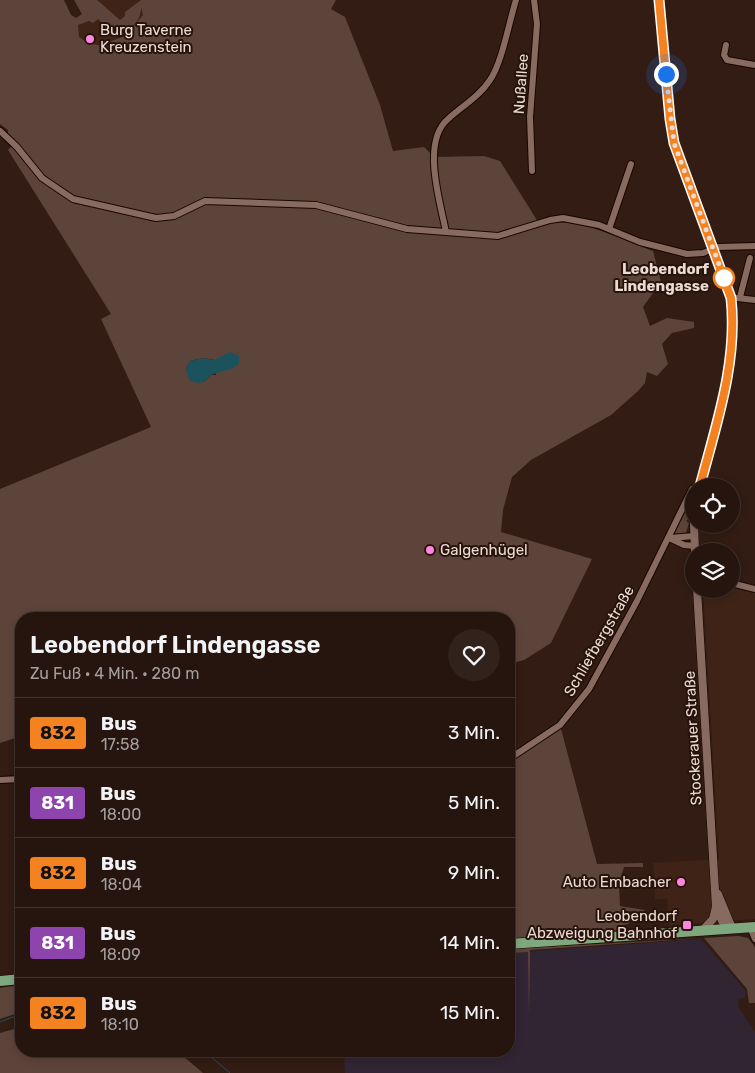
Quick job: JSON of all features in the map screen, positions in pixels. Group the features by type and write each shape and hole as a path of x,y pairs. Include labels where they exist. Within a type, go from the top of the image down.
{"main road":[{"path":"515,944 753,927"},
{"path":"0,981 15,980"}],"street":[{"path":"446,232 434,157 434,139 443,124 471,101 490,80 516,0"},
{"path":"659,0 674,143 713,249 735,298"},
{"name":"Nußallee","path":"532,171 530,118 537,24 533,1"},
{"path":"726,45 724,54 727,60 755,65"},
{"path":"0,131 17,147 42,178 73,199 156,218 174,216 205,201 296,204 316,205 344,214 407,229 498,236 562,218 575,219 674,252 697,254 713,249 754,245"},
{"path":"609,230 631,164"},
{"path":"699,478 728,372 733,339 735,298 750,258"},
{"path":"735,298 755,300"},
{"name":"Schliefbergstraße","path":"515,755 560,725 578,705 616,640 685,508"},
{"path":"669,538 694,536 695,543"},
{"path":"669,538 685,545"},
{"path":"740,585 755,589"},
{"name":"Stockerauer Straße","path":"698,598 716,908"},
{"path":"0,780 15,779"},
{"name":"Stockerauer Straße","path":"715,886 732,928"},
{"path":"716,908 722,920 732,928"},
{"path":"702,930 713,920 716,908"},
{"path":"753,927 755,939"}],"shaded area":[{"path":"0,0 64,0 71,15 76,18 82,14 74,0 97,0 120,20 125,16 125,12 141,0 336,0 331,9 345,17 380,105 393,151 424,147 434,157 484,156 500,161 540,225 568,223 583,226 653,251 661,282 643,307 650,326 667,318 694,322 694,328 672,333 662,344 668,364 657,376 647,372 645,383 611,415 531,460 512,477 503,510 501,532 592,559 551,643 524,660 515,662 515,612 15,612 15,738 0,743 0,489 151,427 101,319 111,314 8,150 15,142 8,135 8,130 0,124","holes":["141,7 143,15 132,28 133,33 109,42 108,47 88,43 79,37 78,25 89,21 93,23 98,19 113,32 119,32 133,26 139,18","203,358 214,360 216,375 211,375 204,382 186,369 190,361"]},
{"path":"97,0 141,0 138,2 183,0 108,47 88,43 79,37 78,25 89,21"},
{"path":"685,512 686,533 674,535"},
{"path":"740,589 755,592 755,919 669,925 667,899 655,899 653,863 719,859 704,598 740,598"},
{"path":"561,729 597,864 643,863 643,867 624,867 619,883 620,906 645,910 644,912 625,911 624,916 632,919 628,924 622,925 623,930 568,932 561,936 515,940 515,759"},
{"path":"738,936 748,938 755,947 755,1003 749,1003 747,989 704,938 530,950 529,1017 528,952 515,953 515,949"},
{"path":"701,939 745,990 745,998 738,999 739,1008 755,1032 755,1073 345,1073 344,1057 515,1057 515,953"},
{"path":"15,986 15,1014 0,1019 0,988"},
{"path":"15,1029 15,1057 184,1057 203,1073 0,1073 0,1033"}],"water":[{"path":"230,352 239,356 239,363 233,368 211,375 204,382 197,383 189,380 186,369 190,361 203,358 214,360"}],"waterway":[{"path":"0,1022 15,1016"},
{"path":"211,1057 230,1073"}],"bus line":[{"name":"832","path":"659,0 674,143 731,298 733,316 733,339 725,390 702,478"}],"place":[{"name":"Burg Taverne Kreuzenstein","path":"90,39"},
{"name":"Leobendorf Lindengasse","path":"724,278"},
{"name":"Galgenhügel","path":"430,550"},
{"name":"Auto Embacher","path":"681,882"},
{"name":"Leobendorf Abzweigung Bahnhof","path":"687,925"}],"route":[{"path":"666,74 674,143 724,278"}]}
